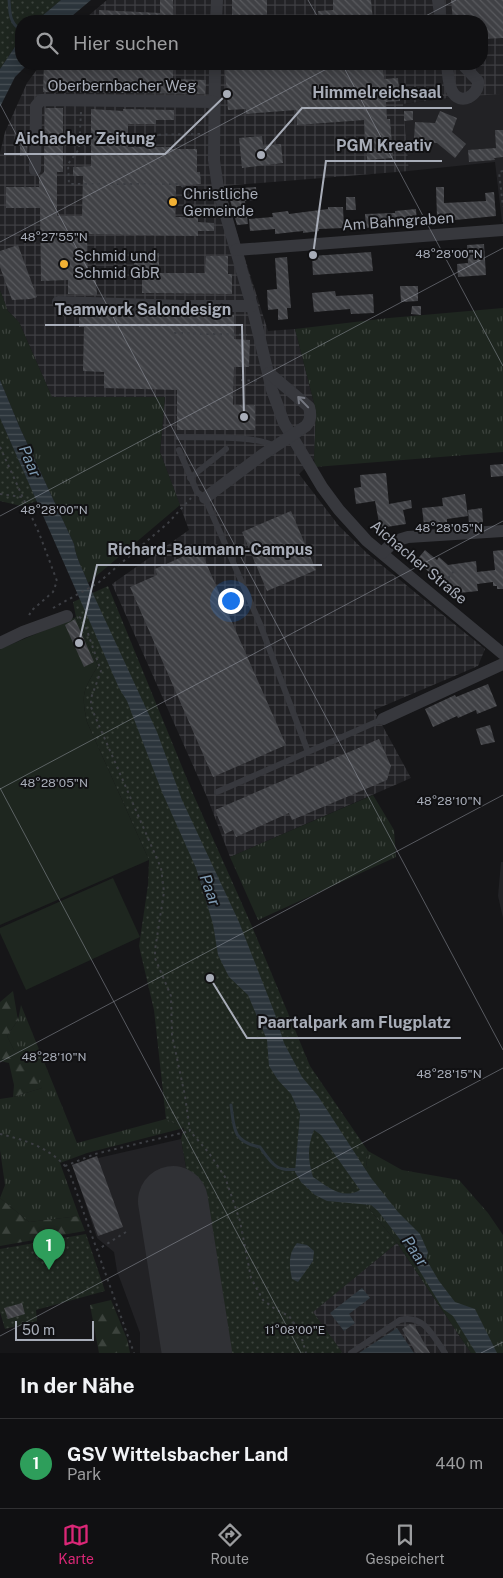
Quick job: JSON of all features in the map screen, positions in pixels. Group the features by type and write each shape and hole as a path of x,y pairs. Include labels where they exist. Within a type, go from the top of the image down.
{"street":[{"path":"216,15 217,0"},
{"path":"438,0 439,15"},
{"name":"Oberbernbacher Weg","path":"215,70 215,175 278,407 291,436"},
{"path":"448,70 452,91 459,98 468,98 472,97 478,90 478,81 468,70"},
{"name":"Oberbernbacher Weg","path":"35,170 36,113 38,102 48,99 214,102"},
{"name":"Am Bahngraben","path":"236,250 503,230"},
{"path":"58,302 252,306"},
{"path":"205,498 275,446 306,426 310,421 309,407 270,377"},
{"name":"Aichacher Straße","path":"291,436 337,508 367,541 503,654"},
{"path":"382,553 396,541 408,537 503,531"},
{"path":"0,643 22,632 67,616"},
{"path":"383,719 503,664"}],"lane":[{"path":"178,437 236,439 268,442 275,446"},
{"path":"190,478 226,449"},
{"path":"179,450 197,492 205,498 260,624 308,752"},
{"path":"218,792 383,719"},
{"path":"352,1353 400,1320 409,1318 417,1320 426,1326 445,1353"}],"path":[{"path":"82,100 79,149 68,164 69,184 179,184 202,199 220,197"},
{"path":"139,135 214,133"},
{"path":"503,171 499,172 503,208"},
{"path":"174,333 259,336"},
{"path":"241,380 270,377"},
{"path":"0,447 39,533 57,581 53,592 31,611 22,632"},
{"path":"0,494 22,497"},
{"path":"65,600 98,583 122,562"},
{"path":"438,600 451,573 457,571"},
{"path":"67,616 76,615 83,620 98,660 101,671 91,698 92,707 161,868 164,892 155,958 171,996 172,1035 185,1096 190,1131 209,1153 225,1177 240,1221 251,1278 263,1300 275,1310 289,1316 300,1332 306,1353"},
{"path":"65,1166 95,1154 190,1131"},
{"path":"0,1134 18,1138 46,1150 62,1161 69,1171 134,1353"},
{"path":"97,1250 126,1232"}],"shaded area":[{"path":"107,0 503,0 503,94 457,97 403,104 409,171 222,186 268,331 295,329 316,411 314,459 299,474 339,526 368,554 485,649 478,666 374,710 411,778 230,857 207,797 112,584 189,530 160,452 165,397 52,397 19,322 8,311 0,290 0,153 5,132 27,83 37,70 488,70 488,15 89,15"},
{"path":"503,94 502,222 495,162 409,171 403,104 457,97"},
{"path":"501,862 503,862 503,918 498,896"},
{"path":"181,1139 219,1353 140,1353 140,1333 117,1271 114,1252 97,1238 72,1164"},
{"path":"397,1243 471,1353 341,1353 312,1312"}],"green space":[{"path":"0,0 61,0 43,15 15,15 15,47 0,69"},
{"path":"0,290 8,311 19,322 52,397 165,397 160,452 180,505 88,583 74,544 20,428 0,380"},
{"path":"503,308 503,452 315,467 316,411 295,329 389,318"},
{"path":"0,418 37,501 21,506 0,501"},
{"path":"108,586 194,796 251,924 310,1066 368,1151 362,1200 397,1243 313,1312 341,1353 219,1353 181,1139 184,1128 166,1119 154,1010 139,946 148,885 149,860 87,722 85,713 84,698 86,687 98,666 76,617 73,602"},
{"path":"76,617 98,666 86,687 84,705 87,722 149,860 0,925 0,649"},
{"path":"373,795 394,830 396,857 258,920 230,857"},
{"path":"113,878 140,937 26,990 0,933 0,928"},
{"path":"13,991 18,1020 7,1036 14,1050 27,1056 42,1088 13,1097 14,1085 9,1063 0,1061 0,1002"},
{"path":"21,1005 77,1143 166,1119 184,1128 87,1153 60,1163 79,1216 29,1222 0,1198 5,1185 0,1150 0,1099 42,1088 14,1050 7,1036 18,1020"},
{"path":"368,1151 402,1170 459,1180 488,1213 503,1235 503,1353 471,1353 397,1243 362,1200"},
{"path":"0,1198 29,1222 79,1216 85,1231 0,1246"},
{"path":"86,1234 105,1291 36,1310 37,1321 5,1329 0,1312 0,1249"},
{"path":"111,1300 127,1339 130,1353 99,1353 90,1305"}],"water":[{"path":"61,0 91,0 73,15 43,15"},
{"path":"15,47 15,70 22,70 15,77 0,107 0,69"},
{"name":"Paar","path":"0,380 20,428 74,544 88,583 157,732 182,800 239,922 275,1014 284,1043 302,1077 318,1096 371,1178 398,1212 420,1234 428,1252 426,1259 439,1281 455,1302 475,1309 497,1353 476,1353 453,1316 443,1309 402,1242 378,1211 371,1205 327,1201 315,1195 301,1182 295,1172 300,1114 291,1094 278,1080 269,1066 267,1040 248,995 229,977 218,955 213,924 196,868 162,792 127,701 119,688 0,418","holes":["314,1130 321,1135 360,1190 347,1194 341,1193 313,1177 309,1159 310,1142"]},
{"path":"297,1243 307,1245 314,1251 313,1261 298,1282 292,1279 290,1265 292,1251"},
{"path":"362,1288 370,1298 349,1314 355,1323 344,1331 330,1313"},
{"path":"397,1328 414,1353 359,1353"}],"building":[{"path":"160,0 173,0 174,15 99,15 99,10 160,13"},
{"path":"232,0 267,0 267,15 232,15"},
{"path":"333,0 371,0 372,15 318,15 318,11 333,10"},
{"path":"451,0 503,0 503,38 488,39 488,15 452,15"},
{"path":"44,70 174,70 173,79 206,80 205,94 43,92"},
{"path":"225,70 383,70 384,79 398,78 400,101 386,102 387,119 390,119 393,158 367,160 364,120 297,125 296,110 246,114 246,109 228,110"},
{"path":"45,108 63,108 63,172 57,172 57,216 82,216 83,176 73,176 73,167 91,166 91,109 123,111 123,109 174,110 174,120 156,120 156,124 128,124 128,147 197,149 197,172 200,172 201,184 176,186 175,217 198,217 198,222 214,223 214,231 198,231 198,236 87,234 88,280 96,280 97,295 68,294 68,280 41,281 40,208 6,208 6,187 39,187 39,177 44,172"},
{"path":"404,111 413,111 413,120 404,121"},
{"path":"440,111 457,118 452,132 466,144 455,158 437,143 414,140 415,122 435,123"},
{"path":"495,130 503,130 503,157 494,158 495,160 469,162 468,150 496,148"},
{"path":"20,132 28,132 27,156 20,156"},
{"path":"262,136 263,146 281,144 283,163 242,168 239,138"},
{"path":"256,187 257,200 245,201 248,224 237,225 227,189"},
{"path":"436,187 444,187 444,203 486,201 485,193 494,192 496,216 445,221 445,217 437,217"},
{"path":"346,197 355,197 356,210 346,210"},
{"path":"328,207 343,207 344,228 275,234 275,229 250,231 249,219 273,217 272,213 288,211 289,214 328,209"},
{"path":"416,209 417,224 366,228 365,214 395,213 395,211"},
{"path":"484,244 486,275 458,277 457,264 468,263 467,245"},
{"path":"18,245 37,297 31,299 12,300 0,267 0,251"},
{"path":"134,252 159,253 159,273 205,273 206,256 228,256 228,274 232,274 232,294 142,293 142,279 134,278"},
{"path":"371,252 373,271 313,275 312,256"},
{"path":"287,257 291,308 287,308 288,319 278,320 278,309 268,310 267,290 277,289 275,258"},
{"path":"400,286 418,286 418,301 401,302"},
{"path":"335,291 336,296 373,294 374,313 351,314 350,309 314,312 312,293"},
{"path":"412,306 421,306 421,315 411,314"},
{"path":"79,314 234,315 234,339 250,340 249,367 234,367 233,405 255,405 255,430 177,430 177,390 104,388 104,372 83,371 84,327 79,327"},
{"path":"503,464 503,476 491,477 490,465"},
{"path":"386,473 389,504 411,500 412,508 403,510 406,524 380,528 375,501 356,504 354,488 361,487 360,475"},
{"path":"465,494 468,516 447,519 447,522 424,525 422,508 443,506 442,498"},
{"path":"482,508 483,523 469,524 468,510"},
{"path":"291,511 316,570 267,591 242,532"},
{"path":"200,549 286,745 213,777 130,587 157,575 155,569"},
{"path":"425,550 437,560 439,557 448,565 476,561 477,572 495,570 493,551 503,550 503,589 497,589 497,586 493,586 493,582 477,584 478,591 449,594 448,588 416,561"},
{"path":"75,619 94,662 84,667 65,625"},
{"path":"488,684 497,706 477,714 476,710 458,718 457,716 433,727 425,709 455,695 456,697"},
{"path":"490,725 495,742 481,745 476,729"},
{"path":"379,739 391,766 387,780 292,820 289,813 236,837 233,830 225,834 215,810"},
{"path":"97,1156 123,1227 98,1236 72,1165"},
{"path":"22,1303 25,1314 8,1319 4,1308"},
{"path":"410,1324 414,1325 430,1353 416,1353 402,1329"}],"waterway":[{"path":"9,0 10,13 15,25"},
{"path":"231,1105 234,1128 244,1142 260,1147 275,1166 291,1170 298,1169"}],"runway":[{"path":"173,1201 197,1353"}],"place":[{"name":"Aichacher Zeitung","path":"227,94"},
{"name":"Himmelreichsaal","path":"261,155"},
{"name":"Christliche Gemeinde","path":"173,202"},
{"name":"PGM Kreativ","path":"313,255"},
{"name":"Schmid und Schmid GbR","path":"64,264"},
{"name":"Teamwork Salondesign","path":"244,417"},
{"name":"Richard-Baumann-Campus","path":"79,643"},
{"name":"Paartalpark am Flugplatz","path":"210,978"},
{"name":"GSV Wittelsbacher Land","path":"49,1270"}]}
